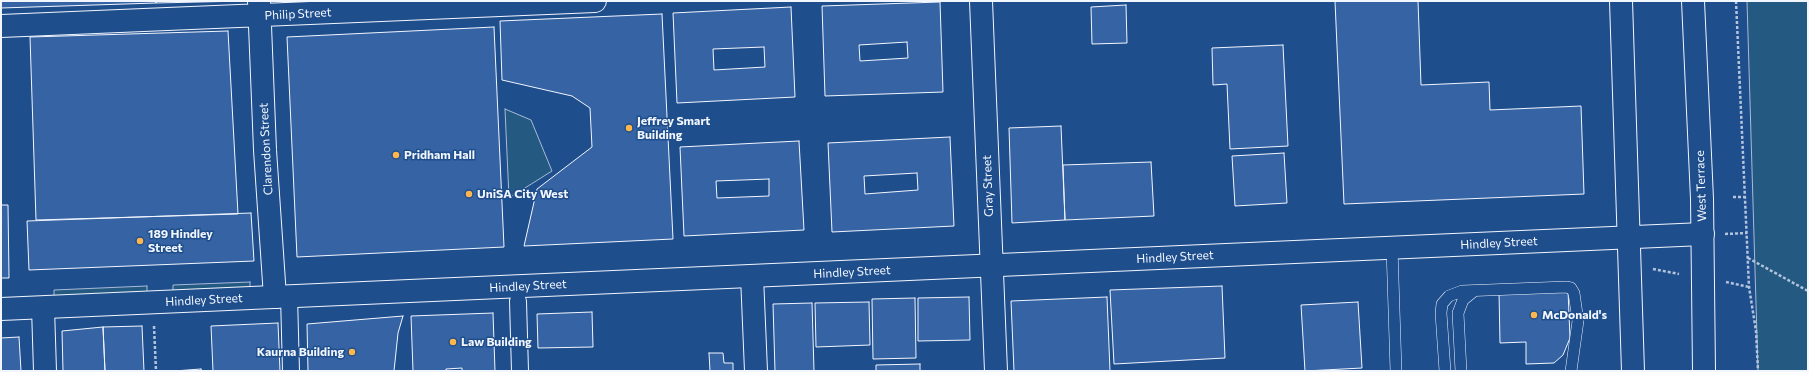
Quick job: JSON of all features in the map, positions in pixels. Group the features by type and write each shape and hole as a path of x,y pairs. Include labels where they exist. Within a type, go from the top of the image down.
{"street":[{"name":"Philip Street","path":"1,26 259,8 595,1"},
{"name":"Gray Street","path":"981,1 996,371"},
{"path":"1620,1 1633,371"},
{"name":"West Terrace","path":"1693,1 1702,234 1704,371"},
{"name":"Clarendon Street","path":"259,8 282,297"},
{"name":"Hindley Street","path":"1,309 1702,234"},
{"path":"752,276 756,371"},
{"path":"282,297 291,371"},
{"path":"518,301 520,371"},
{"path":"43,308 45,371"}],"lane":[{"path":"1392,248 1396,371"},
{"path":"1445,371 1442,304 1449,296 1462,291 1566,287 1571,288 1574,293 1578,321 1571,371"},
{"path":"1461,371 1458,313 1463,300 1474,291"}],"path":[{"path":"1736,1 1749,287 1756,331 1758,371"},
{"path":"1733,197 1746,197"},
{"path":"1748,258 1808,291"},
{"path":"154,322 156,371"}],"shaded area":[{"path":"1747,1 1808,1 1808,371 1758,371"},
{"path":"505,109 531,120 552,171 509,198"},
{"path":"250,282 250,288 173,291 173,285"},
{"path":"147,286 147,292 54,296 54,290"}],"building":[{"path":"1,1 156,1 156,3 1,8"},
{"path":"156,1 243,1 156,3"},
{"path":"1335,1 1418,1 1421,85 1489,82 1490,110 1581,106 1584,194 1344,204"},
{"path":"940,2 943,92 825,96 822,6","holes":["907,42 908,58 860,61 859,45"]},
{"path":"1126,5 1127,43 1092,44 1091,7"},
{"path":"791,7 795,97 677,103 673,13","holes":["764,47 765,67 714,70 713,49"]},
{"name":"Jeffrey Smart Building","path":"662,14 673,239 524,246 537,189 592,147 590,108 572,96 502,80 500,21"},
{"name":"Pridham Hall","path":"494,27 504,247 297,257 287,37"},
{"path":"228,31 238,214 36,220 30,37"},
{"path":"1283,45 1288,146 1230,149 1227,84 1213,85 1212,48"},
{"path":"1061,126 1065,220 1012,223 1009,128"},
{"path":"950,137 954,226 832,232 828,143","holes":["917,173 918,190 865,194 864,176"]},
{"path":"799,141 804,230 684,236 680,147","holes":["769,179 769,196 717,198 716,181"]},
{"path":"1284,153 1287,203 1235,206 1232,156"},
{"path":"1151,162 1154,216 1065,220 1063,165"},
{"path":"1,205 8,205 9,278 1,278"},
{"name":"189 Hindley Street","path":"251,213 254,261 29,270 27,221"},
{"path":"1222,286 1225,358 1114,364 1110,290"},
{"name":"McDonald's","path":"1568,290 1570,338 1563,355 1554,363 1526,364 1526,342 1500,343 1499,292"},
{"path":"969,297 970,340 918,341 918,298"},
{"path":"1107,297 1110,371 1014,371 1011,301"},
{"path":"915,298 916,358 873,359 872,299"},
{"path":"869,302 870,345 816,347 815,303"},
{"path":"1358,302 1362,368 1305,371 1301,305"},
{"path":"812,303 814,371 775,371 773,304"},
{"path":"592,312 593,347 538,348 537,314"},
{"name":"Law Building","path":"493,313 495,371 462,371 462,368 446,369 446,371 413,371 411,316"},
{"name":"Kaurna Building","path":"403,316 398,333 394,371 308,371 307,324"},
{"path":"278,323 280,371 213,371 211,326"},
{"path":"142,326 144,371 105,371 103,327"},
{"path":"103,327 105,371 63,371 62,331"},
{"path":"19,337 21,371 1,371 1,338"},
{"path":"709,353 723,353 724,363 733,363 733,371 710,371"},
{"path":"920,364 920,371 876,371 876,365"},
{"path":"201,369 202,371 174,371"}],"place":[{"name":"Jeffrey Smart Building","path":"629,128"},
{"name":"Pridham Hall","path":"396,155"},
{"name":"UniSA City West","path":"469,194"},
{"name":"189 Hindley Street","path":"140,241"},
{"name":"McDonald's","path":"1534,315"},
{"name":"Law Building","path":"453,342"},
{"name":"Kaurna Building","path":"352,352"}]}
